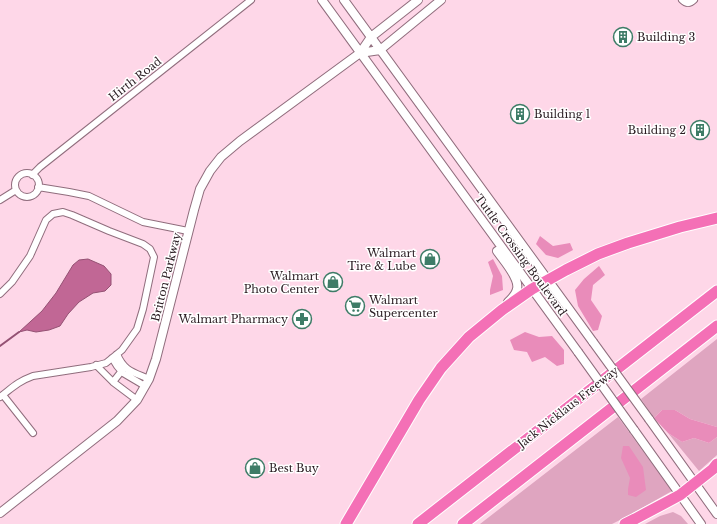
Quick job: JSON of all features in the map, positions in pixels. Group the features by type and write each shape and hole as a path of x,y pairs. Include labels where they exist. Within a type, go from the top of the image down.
{"highway":[{"path":"346,524 415,407 441,368 469,337 502,310 532,289 572,266 628,243 672,229 717,218"},
{"name":"Jack Nicklaus Freeway","path":"418,524 717,291"},
{"path":"463,524 717,326"},
{"path":"625,524 680,495 713,469 717,464"}],"main road":[{"name":"Tuttle Crossing Boulevard","path":"322,0 701,524"},
{"name":"Tuttle Crossing Boulevard","path":"344,0 717,514"},
{"path":"360,53 371,37 418,0"},
{"path":"360,53 380,50 441,0"},
{"name":"Britton Parkway","path":"0,513 117,421 137,400 147,382 156,359 200,189 210,171 221,157 240,141 360,53"},
{"path":"487,228 490,240 518,284 516,294 502,310"}],"street":[{"name":"Hirth Road","path":"32,175 251,0"},
{"path":"682,0 688,3 694,0"},
{"path":"21,174 30,174 37,179 38,187 36,193 31,196 21,196 16,190 16,180 21,174"},
{"path":"38,187 89,196 143,222 188,231"},
{"path":"0,200 16,190"},
{"path":"0,294 12,282 30,256 46,220 53,214 63,212 143,244 150,249 154,257 143,309 137,329 122,350 106,363 33,376 16,383 2,396 33,433"},
{"path":"117,354 123,369"},
{"path":"112,358 117,366 147,382"},
{"path":"96,365 113,382 137,400"},
{"path":"113,382 123,369"}],"shaded area":[{"path":"540,236 553,246 570,243 573,250 558,258 546,255 536,244"},
{"path":"88,259 104,266 111,274 111,285 105,291 93,293 79,302 60,326 49,330 36,332 27,330 19,332 42,311 56,293 73,265 79,260"},
{"path":"493,259 502,276 503,290 490,295 493,276 488,262"},
{"path":"599,266 605,275 593,285 591,300 602,316 598,330 593,331 578,306 575,290 584,279"},
{"path":"525,332 539,337 552,336 564,350 564,364 557,366 545,357 532,362 527,352 514,350 510,340"},
{"path":"717,339 717,427 690,419 675,410 662,410 654,418 641,399"},
{"path":"662,410 675,410 690,419 717,427 717,437 709,443 694,438 682,442 668,433 654,418"},
{"path":"618,417 672,491 612,524 480,524"},
{"path":"668,433 682,442 694,438 709,443 717,437 717,455 699,471"},
{"path":"623,446 629,446 643,467 646,490 636,497 628,495 630,478 621,458"},
{"path":"673,512 681,516 688,524 645,524 660,516"}],"waterway":[{"path":"0,346 19,332"}],"place":[{"name":"Building 3","path":"623,37"},
{"name":"Building 1","path":"520,114"},
{"name":"Building 2","path":"700,130"},
{"name":"Walmart Tire & Lube","path":"430,259"},
{"name":"Walmart Photo Center","path":"333,282"},
{"name":"Walmart Supercenter","path":"355,306"},
{"name":"Walmart Pharmacy","path":"302,319"},
{"name":"Best Buy","path":"255,468"}]}
